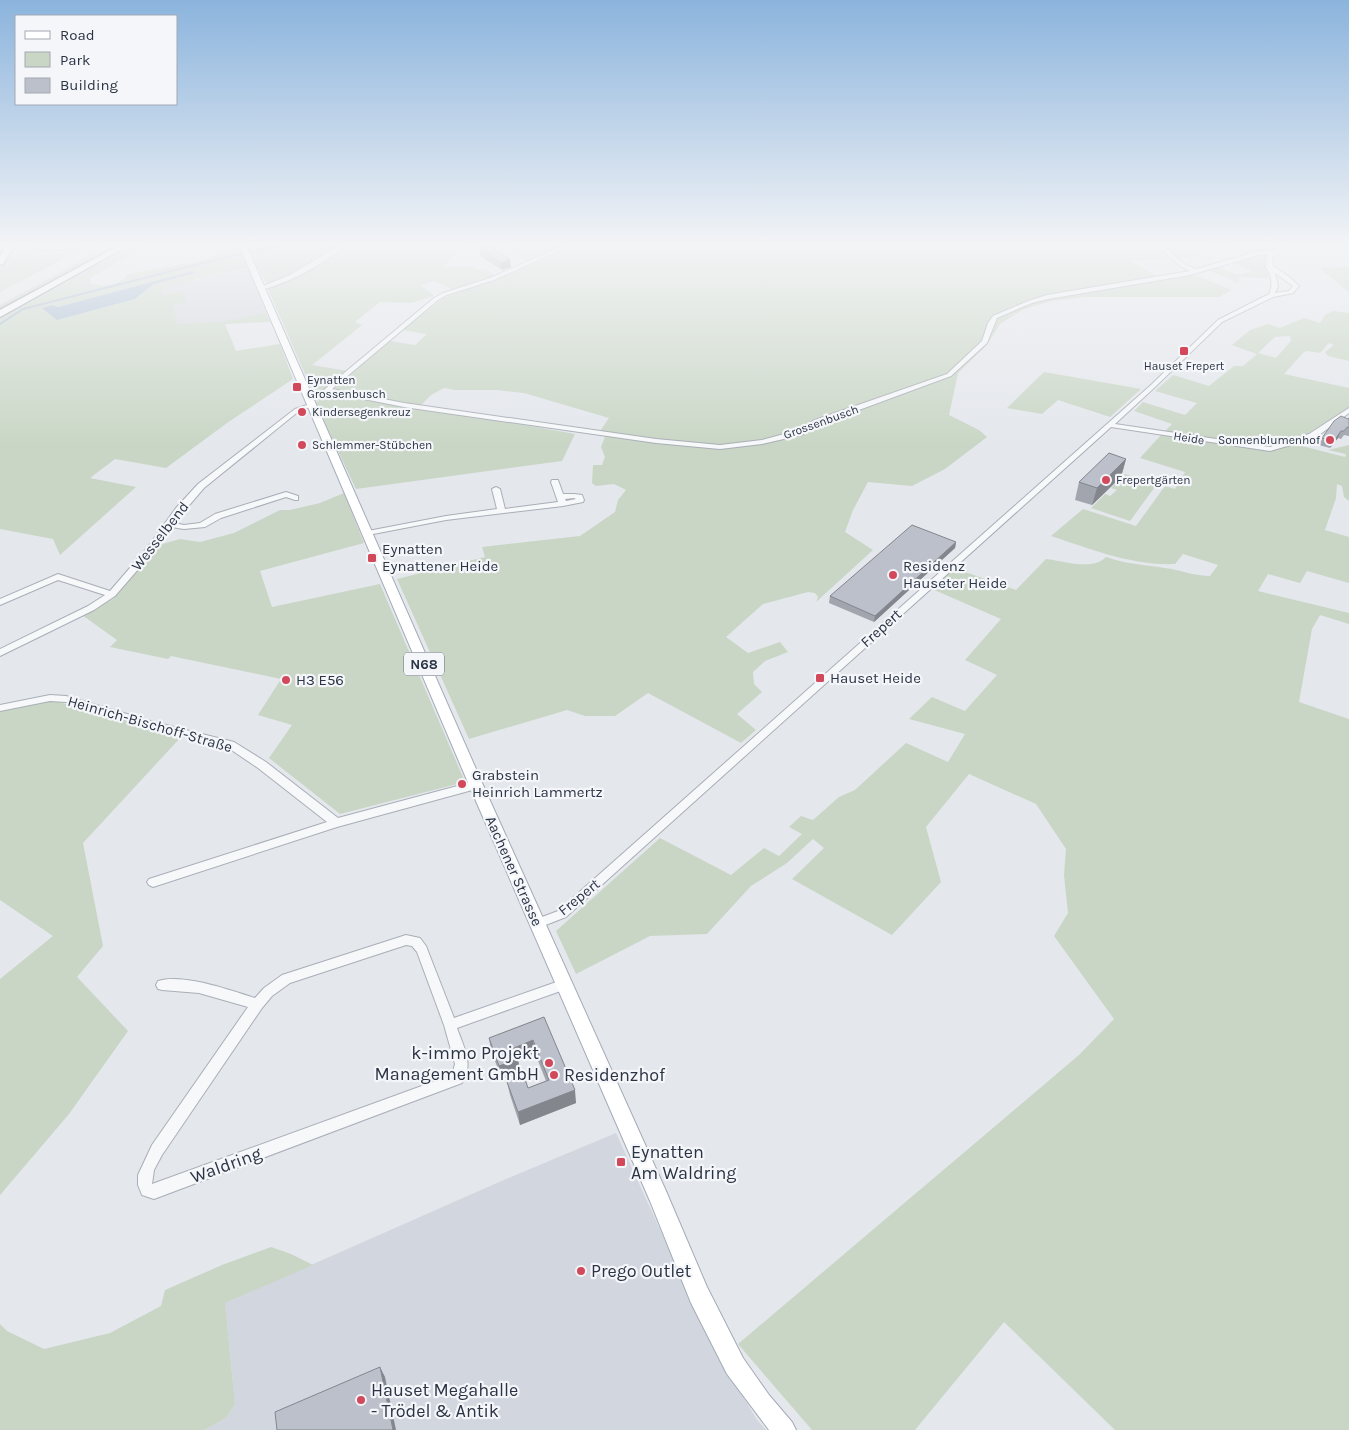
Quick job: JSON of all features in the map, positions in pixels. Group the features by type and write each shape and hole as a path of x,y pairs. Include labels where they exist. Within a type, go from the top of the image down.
{"main road":[{"name":"Aachener Strasse","path":"271,312 476,785 714,1326 735,1366 761,1403 784,1430"}],"street":[{"name":"Wesselbend","path":"0,653 92,608 112,594 150,550 179,510 201,486 297,410 321,395 421,312"},
{"name":"Grossenbusch","path":"327,390 404,405 656,441 720,447 762,442 798,433 818,422 949,376 985,342 995,317 1007,312"},
{"name":"Frepert","path":"538,923 562,914 1176,365 1220,321 1238,312"},
{"name":"Heide","path":"1109,425 1270,449 1312,436 1349,410"},
{"path":"368,533 437,520 502,512 562,501 555,482"},
{"path":"496,489 502,512"},
{"path":"169,524 195,527 218,516 286,494 295,498"},
{"path":"0,602 58,577 112,594"},
{"name":"Heinrich-Bischoff-Straße","path":"0,708 50,698 66,700 153,726 230,744 262,765 336,823"},
{"path":"154,882 336,823 476,785"},
{"name":"Waldring","path":"406,940 416,942 422,950 450,1025 462,1064 461,1073 457,1079 154,1192 147,1190 144,1185 145,1174 157,1150 257,1004 268,992 286,979 406,940"},
{"path":"162,985 183,984 199,986 257,1004"},
{"path":"450,1025 565,984"}],"shaded area":[{"path":"175,312 266,313 219,322 178,324"},
{"path":"616,1133 713,1346 757,1420 766,1430 204,1430 226,1418 235,1404 225,1303 506,1179"}],"green space":[{"path":"13,312 54,312 57,320 88,312 175,312 178,324 219,322 266,313 270,322 225,324 236,351 280,344 293,379 227,423 166,468 115,459 90,478 136,487 60,555 53,539 0,529 0,319"},
{"path":"278,312 368,312 355,322 362,325 312,365 348,371 315,397"},
{"path":"426,312 1019,312 1000,324 987,345 958,373 949,415 979,430 987,437 945,469 912,486 868,482 853,510 845,532 873,550 816,602 818,597 815,593 808,592 763,604 726,637 748,653 780,642 788,652 765,661 753,672 754,684 762,692 737,714 756,730 741,743 648,693 615,716 585,716 567,710 469,739 397,579 485,557 482,547 580,536 615,512 618,500 626,490 614,484 596,486 592,483 593,465 602,465 605,457 601,447 605,437 600,431 609,418 524,393 496,390 455,390 444,388 431,395 421,405 334,392 334,389 390,341 415,345 427,334 403,330"},
{"path":"1332,312 1349,313 1349,361 1328,356 1325,352 1334,345 1329,343 1320,353 1304,352 1284,374 1349,388 1349,408 1307,434 1267,447 1164,432 1172,424 1134,411 1143,402 1185,415 1197,403 1155,391 1173,375 1209,386 1234,366 1243,366 1257,354 1232,345 1250,330 1268,324 1280,328 1304,318 1320,323 1325,315","holes":["1290,336 1291,341 1276,358 1258,353 1275,337"]},
{"path":"1044,372 1141,389 1110,417 1058,400 1042,414 1007,408"},
{"path":"329,393 419,406 575,434 562,461 356,489 315,403"},
{"path":"1161,435 1268,451 1294,444 1345,457 1346,454 1328,450 1349,445 1349,501 1344,497 1342,486 1337,484 1336,498 1325,530 1349,537 1349,583 1307,571 1300,583 1268,574 1258,591 1349,613 1349,624 1320,615 1312,629 1299,702 1349,719 1349,1430 1115,1430 1004,1322 915,1430 812,1430 738,1344 1079,1055 1114,1019 1054,936 1068,913 1064,875 1066,849 1036,804 969,774 926,827 941,882 892,935 792,879 824,848 813,839 787,863 751,886 707,934 650,936 576,974 556,931 660,838 731,875 764,848 779,856 802,834 789,827 801,816 813,820 839,797 855,790 906,743 948,762 965,734 909,719 932,697 965,711 997,675 965,660 1001,619 932,589 954,568 1016,590 1046,559 1069,563 1094,564 1106,557 1196,575 1210,576 1218,565 1183,554 1175,564 1143,562 1112,556 1051,536 1083,509 1136,526 1165,486 1175,489 1185,472 1140,458"},
{"path":"1125,474 1157,484 1130,521 1091,508 1105,494 1110,496 1117,490 1111,488"},
{"path":"344,493 364,543 260,571 272,607 380,584 465,782 340,814 269,758 292,725 258,715 281,679 171,656 168,659 110,647 117,640 82,615 113,599 159,545 180,539 200,542 234,533 280,510 290,510 320,503"},
{"path":"52,700 181,737 83,843 103,946 77,977 128,1031 69,1114 0,1195 0,979 53,936 0,900 0,708"},
{"path":"271,1247 313,1265 225,1303 235,1404 226,1418 204,1430 0,1430 0,1324 7,1331 44,1349 110,1333 161,1306 165,1290 222,1265"}],"water":[{"path":"47,312 88,312 57,320"}],"building":[{"path":"1341,416 1349,418 1349,428 1347,427 1344,431 1341,431 1334,441 1322,438 1334,421"},
{"path":"1109,453 1126,459 1097,488 1079,482"},
{"name":"Residenz Hauseter Heide","path":"912,525 956,542 875,616 830,596"},
{"path":"544,1017 575,1090 518,1112 507,1082 524,1076 528,1088 549,1080 533,1040 514,1048 518,1059 499,1066 489,1038"},
{"name":"Hauset Megahalle - Trödel & Antik","path":"380,1367 393,1430 277,1430 275,1412"}],"waterway":[{"path":"0,324 19,312"}],"place":[{"name":"Hauset Frepert","path":"1184,351"},
{"name":"Eynatten Grossenbusch","path":"297,387"},
{"name":"Kindersegenkreuz","path":"302,412"},
{"name":"Sonnenblumenhof","path":"1330,440"},
{"name":"Schlemmer-Stübchen","path":"302,445"},
{"name":"Frepertgärten","path":"1106,480"},
{"name":"Eynatten Eynattener Heide","path":"372,558"},
{"name":"Residenz Hauseter Heide","path":"893,575"},
{"name":"Hauset Heide","path":"820,678"},
{"name":"H3 E56","path":"286,680"},
{"name":"Grabstein Heinrich Lammertz","path":"462,784"},
{"name":"k-immo Projekt Management GmbH","path":"549,1063"},
{"name":"Residenzhof","path":"554,1075"},
{"name":"Eynatten Am Waldring","path":"621,1162"},
{"name":"Prego Outlet","path":"581,1271"},
{"name":"Hauset Megahalle - Trödel & Antik","path":"361,1400"}]}
